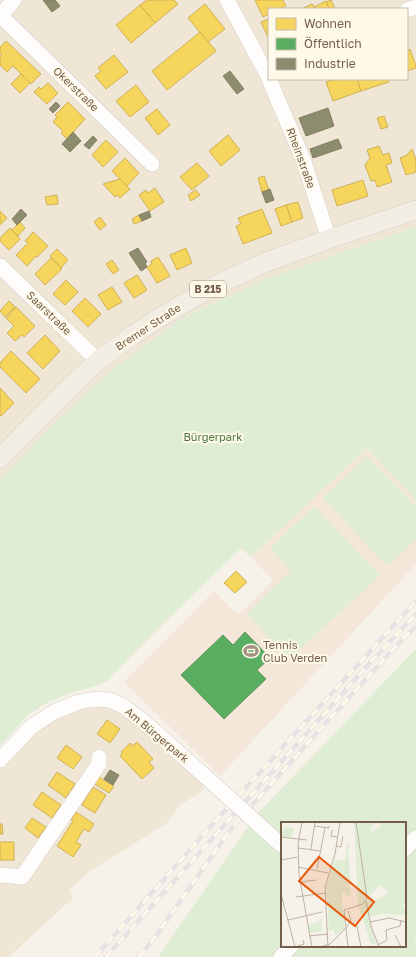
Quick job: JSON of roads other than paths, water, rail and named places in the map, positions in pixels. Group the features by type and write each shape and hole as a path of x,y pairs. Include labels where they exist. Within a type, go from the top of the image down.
{"main road":[{"name":"Bremer Straße","path":"0,458 72,385 98,361 133,335 161,317 214,286 264,263 329,239 416,210"}],"street":[{"path":"0,16 14,0"},
{"name":"Rheinstraße","path":"227,0 268,75"},
{"name":"Okerstraße","path":"0,16 152,164"},
{"name":"Rheinstraße","path":"271,80 302,159 329,239"},
{"name":"Saarstraße","path":"0,266 98,361"},
{"name":"Am Bürgerpark","path":"0,760 31,727 54,712 79,702 95,699 110,700 123,706 142,720 281,844"},
{"path":"0,875 22,877 99,764 99,757"},
{"path":"406,848 416,838"},
{"path":"281,957 290,947"}],"railway":[{"path":"95,957 220,816 416,601"},
{"path":"106,957 369,664 416,614"},
{"path":"139,957 156,936 230,830 397,645 416,626"}],"place":[{"name":"Tennis Club Verden","path":"251,651"}],"park label":[{"name":"Bürgerpark","path":"213,437"}]}
